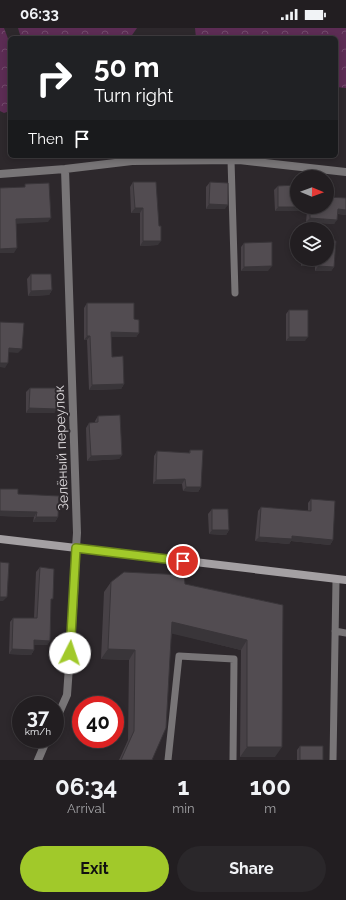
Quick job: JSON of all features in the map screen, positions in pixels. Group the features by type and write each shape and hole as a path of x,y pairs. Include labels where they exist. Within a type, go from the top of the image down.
{"main road":[{"path":"0,539 346,580"}],"street":[{"path":"0,174 65,169 132,161 231,160 314,167 346,172"},
{"name":"Зелёный переулок","path":"64,702 67,695 77,533 65,169"},
{"path":"38,760 43,748"}],"lane":[{"path":"231,160 235,293"},
{"path":"333,760 336,580"},
{"path":"335,631 346,632"},
{"path":"170,759 179,656 234,659 233,760"}],"green space":[{"path":"0,28 4,28 8,39 8,112 4,113 0,111"},
{"path":"18,28 137,28 131,36 20,36"},
{"path":"195,28 346,28 346,88 338,87 338,36 196,36"}],"building":[{"path":"133,182 156,182 159,226 161,226 161,241 143,241 143,208 135,208"},
{"path":"210,182 228,183 228,205 209,204"},
{"path":"49,183 51,218 16,219 17,248 0,249 0,188 25,187 25,184"},
{"path":"290,185 290,207 278,207 278,186"},
{"path":"334,197 346,198 346,210 338,209 337,220 310,218 310,214 334,214"},
{"path":"334,241 336,241 334,267 318,266 334,266"},
{"path":"272,242 272,266 244,267 244,243"},
{"path":"31,274 51,274 52,290 31,291"},
{"path":"87,303 134,303 134,319 139,320 139,333 111,332 112,357 123,356 124,384 92,385 90,336 87,336"},
{"path":"289,310 308,310 308,337 289,337"},
{"path":"0,322 24,323 22,349 9,348 8,363 0,363"},
{"path":"30,388 57,388 57,409 29,408"},
{"path":"120,415 122,455 91,456 89,423 98,422 98,416"},
{"path":"190,450 203,450 201,487 186,487 185,479 156,480 157,451 190,453"},
{"path":"0,489 18,489 18,494 59,496 58,517 36,517 37,512 0,511"},
{"path":"311,499 335,501 333,540 292,536 292,539 259,537 261,507 311,511"},
{"path":"212,509 228,509 229,530 212,530"},
{"path":"0,562 9,563 7,597 0,597"},
{"path":"40,567 54,569 53,599 51,599 50,641 34,640 34,650 12,649 13,618 37,618"},
{"path":"124,572 184,575 185,584 283,605 282,747 247,747 247,640 172,622 166,728 152,760 121,760 134,731 135,650 108,649 111,582"},
{"path":"300,746 323,746 323,760 300,760"}],"route":[{"path":"70,653 76,548 183,561"}]}
